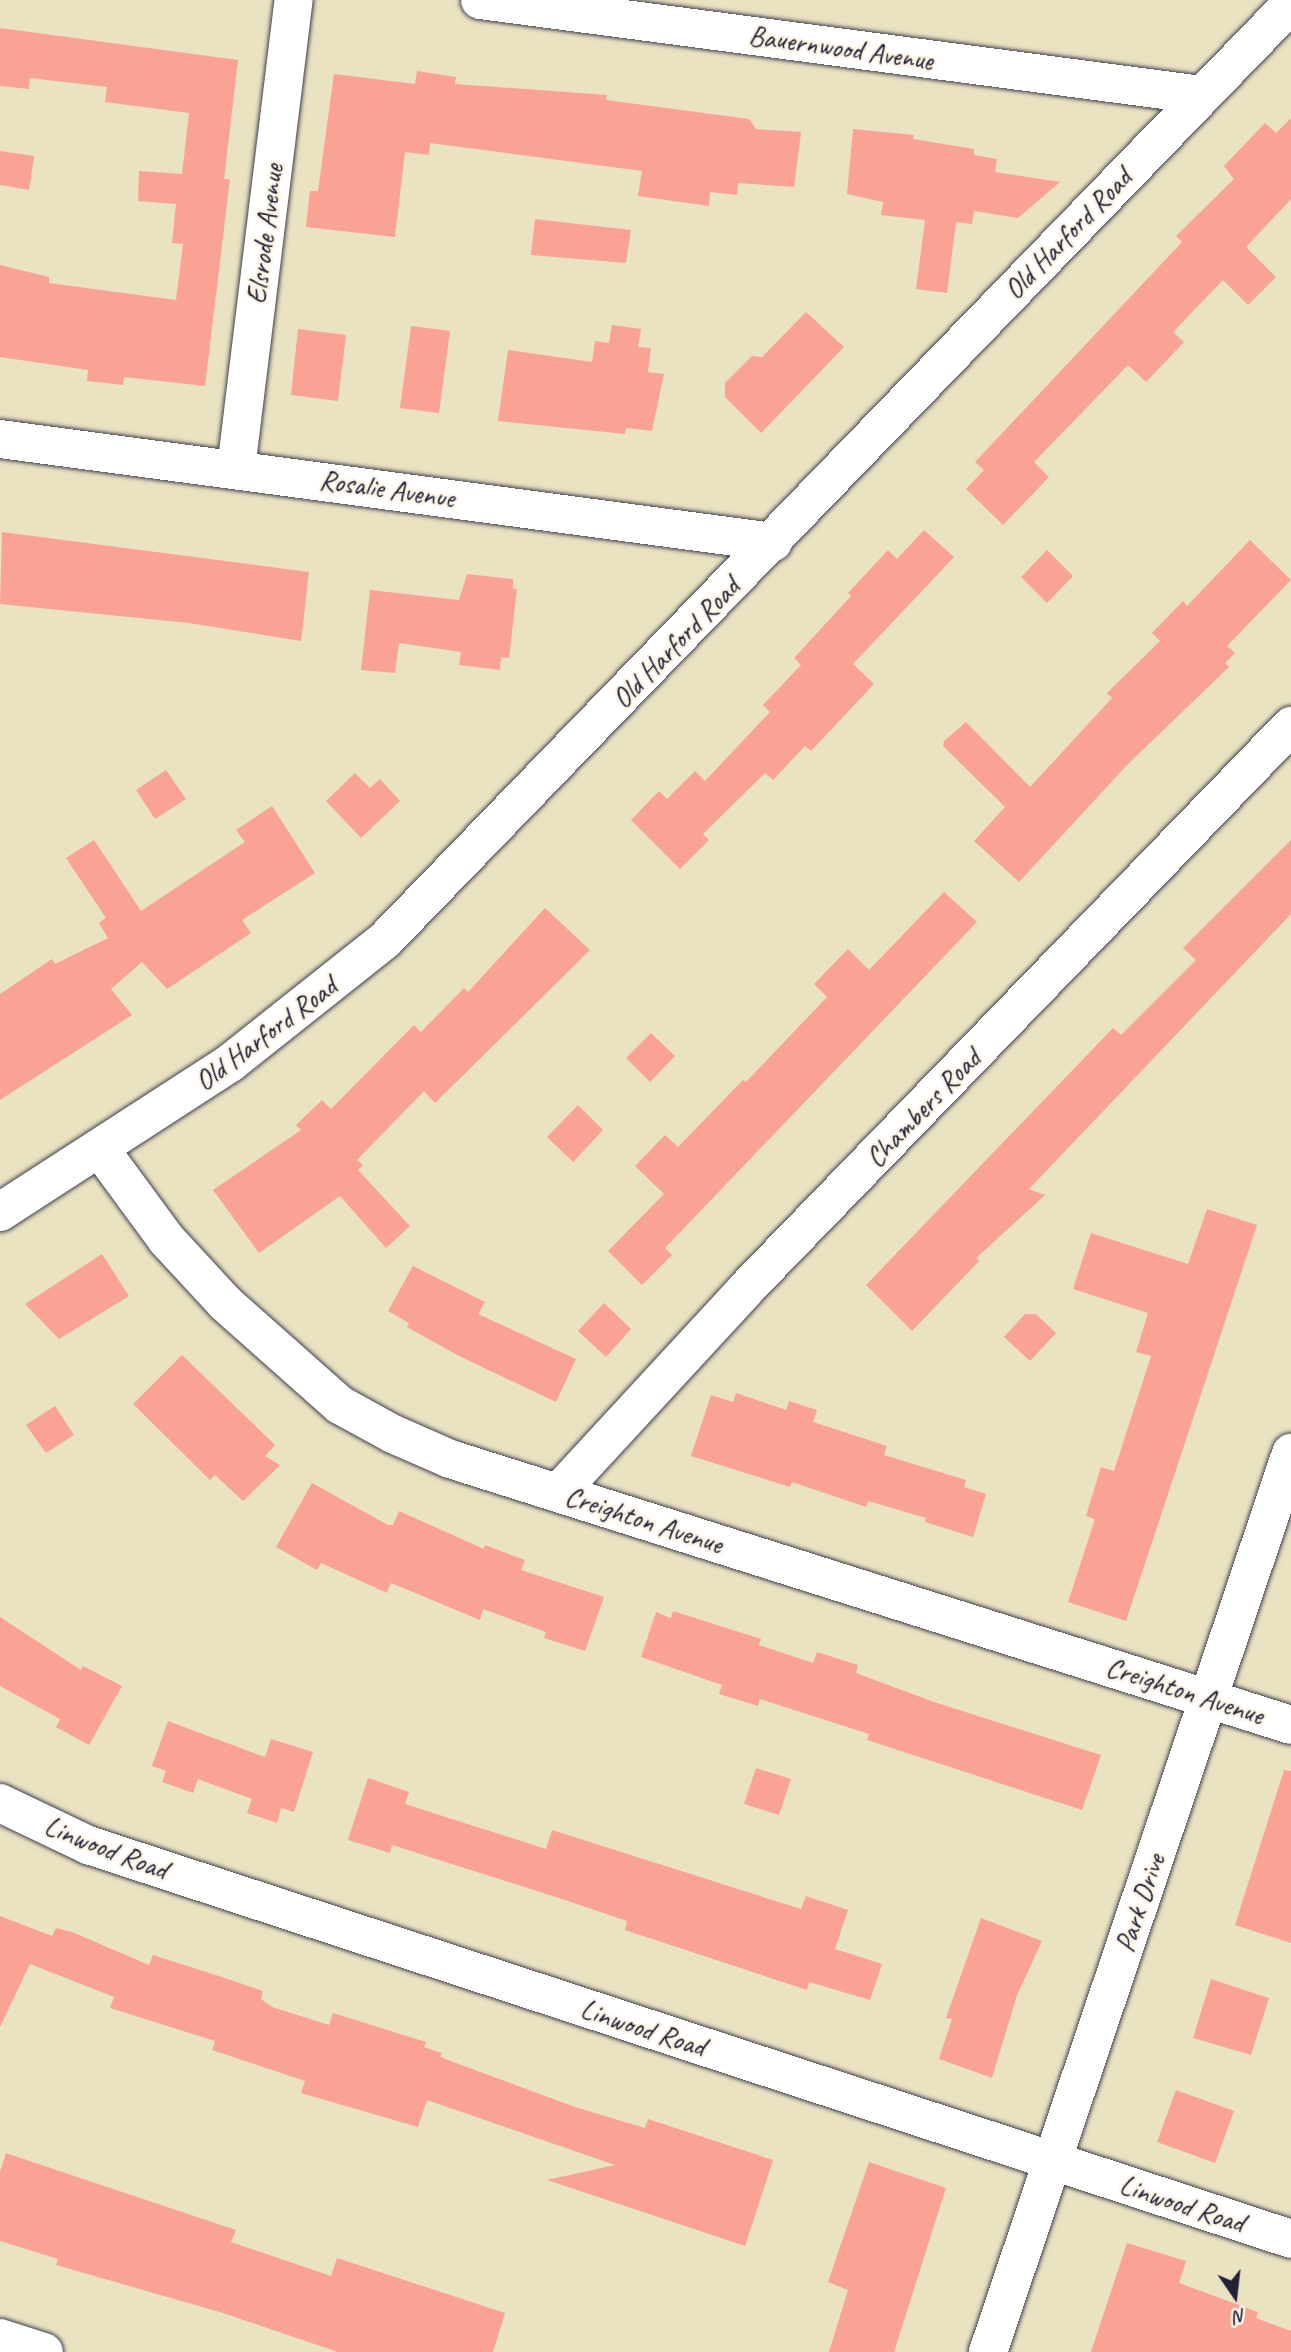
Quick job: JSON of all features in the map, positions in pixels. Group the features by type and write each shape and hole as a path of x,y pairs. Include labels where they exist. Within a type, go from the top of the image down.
{"street":[{"name":"Elsrode Avenue","path":"236,469 294,0"},
{"name":"Bauernwood Avenue","path":"480,0 1202,95"},
{"name":"Old Harford Road","path":"0,1212 240,1056 385,940 1291,4"},
{"name":"Rosalie Avenue","path":"0,439 773,542"},
{"name":"Chambers Road","path":"559,1492 746,1289 1291,726"},
{"name":"Creighton Avenue","path":"100,1149 166,1239 225,1303 341,1405 450,1459 1291,1725"},
{"name":"Park Drive","path":"988,2352 1049,2162 1211,1700 1291,1453"},
{"name":"Linwood Road","path":"0,1803 88,1845 1049,2162 1291,2239"},
{"path":"0,2338 44,2352"}],"building":[{"path":"0,28 238,60 224,179 230,179 205,386 124,377 123,385 87,381 88,370 0,357 0,265 49,277 49,283 176,300 183,244 172,243 176,204 138,201 139,171 182,174 189,113 105,102 107,87 30,78 29,89 0,86"},
{"path":"417,71 456,77 455,84 607,95 606,100 749,119 756,129 801,132 794,187 738,183 737,195 710,192 709,206 638,196 642,171 430,143 429,155 405,152 395,237 306,227 310,191 318,191 334,74 415,84"},
{"path":"1291,118 1291,199 1246,247 1276,277 1248,305 1223,280 1173,332 1184,342 1146,382 1128,365 1034,462 1049,477 1003,525 966,489 984,470 975,462 1182,242 1176,236 1234,179 1224,166 1265,123 1276,133"},
{"path":"853,129 914,135 913,139 974,149 974,155 997,159 995,172 1060,182 1018,218 974,211 972,224 956,222 947,293 916,289 925,220 881,215 883,202 847,194"},
{"path":"0,151 34,156 29,190 0,185"},
{"path":"535,219 631,230 626,263 531,255"},
{"path":"806,312 844,347 761,433 725,397 725,383 752,356 762,357"},
{"path":"612,325 641,329 638,347 651,348 648,372 664,374 652,431 626,428 625,434 498,421 508,350 592,362 595,341 609,343"},
{"path":"411,326 450,331 439,413 400,408"},
{"path":"298,329 346,335 338,401 291,395"},
{"path":"924,530 954,557 853,664 874,684 811,751 805,746 773,780 765,773 703,834 709,840 680,869 631,820 659,791 667,799 695,771 705,781 770,712 763,705 801,665 794,658 851,596 848,593 888,550 897,559"},
{"path":"2,532 309,572 301,641 189,623 0,604"},
{"path":"1250,540 1291,580 1227,646 1235,653 1225,663 1229,667 1128,764 1019,882 974,841 1005,807 943,746 944,741 966,722 1030,787 1112,698 1107,693 1160,641 1152,633 1183,601 1187,606"},
{"path":"1047,550 1073,576 1047,603 1021,577"},
{"path":"467,574 513,579 513,589 517,589 509,658 501,657 500,670 459,665 461,652 399,643 395,673 361,670 370,590 459,600"},
{"path":"166,770 186,799 155,819 136,790"},
{"path":"355,773 370,788 380,779 400,801 361,838 326,801"},
{"path":"272,806 315,873 242,920 251,933 167,989 142,962 111,989 132,1015 0,1100 0,994 52,959 55,964 108,938 99,923 106,918 66,858 94,840 141,911 245,842 236,830"},
{"path":"1291,840 1291,914 1029,1189 1045,1195 976,1258 979,1261 912,1331 866,1285 1113,1028 1121,1035 1196,960 1183,948"},
{"path":"944,892 977,922 665,1248 672,1255 642,1285 608,1251 664,1194 635,1166 665,1135 678,1147 743,1080 746,1082 827,997 814,984 848,949 869,970"},
{"path":"545,908 590,950 435,1103 424,1091 357,1160 363,1165 358,1170 410,1226 386,1248 340,1196 259,1253 213,1190 301,1130 296,1125 322,1100 331,1109 414,1025 421,1032 464,988 468,992"},
{"path":"651,1033 675,1056 650,1082 626,1058"},
{"path":"578,1105 603,1130 573,1162 547,1137"},
{"path":"1207,1209 1257,1225 1126,1621 1068,1602 1095,1519 1086,1516 1101,1467 1114,1471 1151,1356 1136,1352 1148,1313 1073,1289 1091,1233 1188,1264"},
{"path":"102,1254 129,1296 59,1339 25,1304"},
{"path":"413,1266 485,1302 478,1314 576,1359 556,1402 459,1356 407,1327 409,1323 388,1311"},
{"path":"604,1303 631,1329 606,1357 578,1331"},
{"path":"1025,1314 1036,1314 1056,1333 1030,1361 1004,1337"},
{"path":"182,1355 275,1445 265,1456 280,1465 243,1501 215,1475 210,1480 133,1404"},
{"path":"736,1393 786,1410 789,1401 817,1410 813,1422 887,1446 884,1455 966,1480 964,1487 986,1494 973,1537 925,1522 926,1518 868,1501 866,1507 792,1482 790,1487 691,1456 711,1395 733,1402"},
{"path":"55,1406 74,1435 46,1453 26,1425"},
{"path":"312,1483 388,1525 393,1525 399,1511 484,1549 485,1545 525,1560 521,1570 604,1597 585,1651 544,1638 546,1632 483,1609 480,1620 391,1583 387,1593 321,1563 317,1570 276,1547"},
{"path":"673,1611 761,1639 759,1645 813,1663 817,1652 858,1665 856,1673 934,1702 1101,1755 1082,1810 867,1740 869,1734 760,1699 758,1706 719,1694 722,1685 641,1657 656,1612 671,1618"},
{"path":"0,1617 81,1670 83,1666 122,1686 89,1745 56,1727 60,1719 0,1686"},
{"path":"168,1721 265,1757 271,1739 313,1752 294,1812 281,1808 277,1823 247,1813 252,1799 198,1779 193,1793 162,1782 166,1771 152,1766"},
{"path":"756,1768 791,1779 779,1815 744,1804"},
{"path":"1284,1770 1291,1771 1291,1943 1235,1925"},
{"path":"368,1778 409,1792 405,1804 546,1849 552,1830 801,1909 806,1896 848,1910 835,1949 882,1964 870,2000 809,1982 807,1990 625,1930 627,1921 562,1899 392,1845 390,1853 348,1840"},
{"path":"0,1916 52,1936 56,1928 72,1932 149,1965 153,1955 222,1977 263,1991 261,1999 272,2007 329,2025 333,2013 426,2042 424,2047 442,2053 440,2057 575,2107 645,2128 648,2119 773,2160 745,2246 547,2180 615,2165 427,2100 418,2127 301,2093 305,2081 212,2050 215,2041 110,2008 114,1997 30,1964 0,2027"},
{"path":"981,1918 1042,1941 1017,1995 992,2078 939,2059 952,2019 946,2018"},
{"path":"1211,1979 1269,1998 1251,2055 1193,2038"},
{"path":"1176,2090 1234,2111 1215,2163 1157,2142"},
{"path":"6,2153 236,2230 231,2242 331,2276 337,2258 505,2313 493,2352 338,2352 223,2313 56,2265 58,2259 0,2241 0,2172"},
{"path":"869,2162 946,2188 894,2352 829,2352 848,2290 828,2282"},
{"path":"1127,2243 1186,2261 1179,2283 1258,2312 1256,2318 1291,2331 1291,2352 1091,2352"}]}
